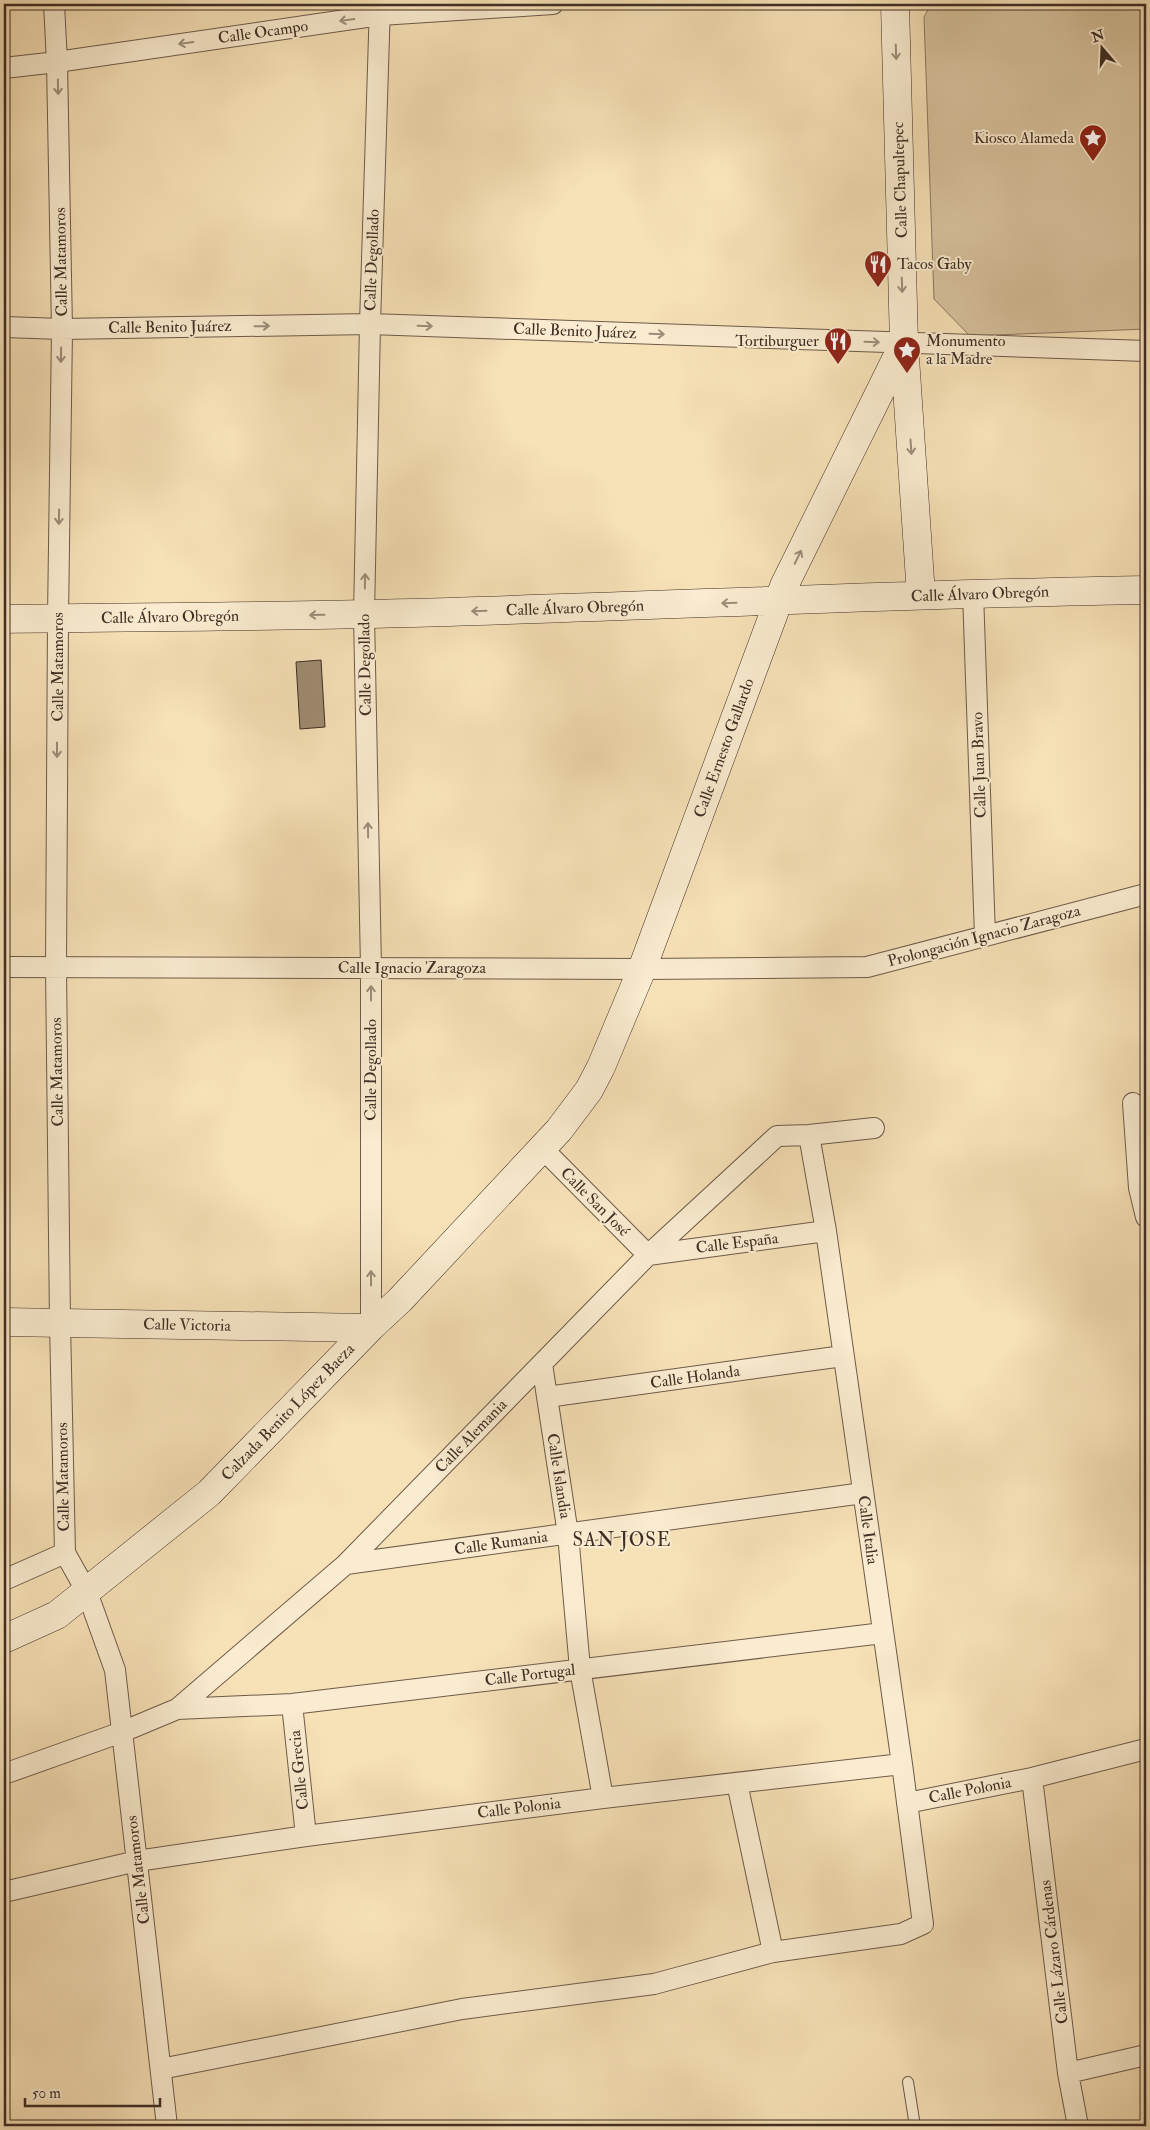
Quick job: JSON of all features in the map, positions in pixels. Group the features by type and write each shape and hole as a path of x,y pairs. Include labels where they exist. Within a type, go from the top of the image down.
{"street":[{"name":"Calle Matamoros","path":"54,4 57,62 62,329 56,967 65,1553 87,1592 114,1670 167,2126"},
{"name":"Calle Ocampo","path":"4,68 57,62 380,10 553,4"},
{"name":"Calle Chapultepec","path":"895,4 904,343 921,595"},
{"name":"Calle Degollado","path":"370,1327 371,968 364,614 370,324 380,10"},
{"name":"Calle Benito Juárez","path":"4,328 62,329 370,324 1146,352"},
{"name":"Calle Ernesto Gallardo","path":"542,1148 559,1130 589,1090 601,1067 642,969 784,586 904,343"},
{"name":"Calle Álvaro Obregón","path":"4,619 364,614 778,602 973,593 1146,590"},
{"name":"Calle Juan Bravo","path":"973,593 985,936"},
{"name":"Prolongación Ignacio Zaragoza","path":"821,968 867,967 1146,894"},
{"name":"Calle Ignacio Zaragoza","path":"4,967 821,968"},
{"path":"1133,1103 1146,1217"},
{"name":"Calle Alemania","path":"4,1774 122,1732 177,1709 346,1564 648,1255 778,1136 809,1136 874,1128"},
{"name":"Calle Italia","path":"773,1952 900,1934 923,1924 826,1231 809,1136"},
{"name":"Calzada Benito López Baeza","path":"4,1639 57,1615 209,1493 370,1327 400,1300 542,1148"},
{"name":"Calle San José","path":"542,1148 648,1255"},
{"name":"Calle España","path":"648,1255 826,1231"},
{"name":"Calle Victoria","path":"4,1322 370,1327"},
{"name":"Calle Holanda","path":"547,1397 844,1356"},
{"name":"Calle Islandia","path":"542,1364 568,1534 580,1669 603,1798"},
{"name":"Calle Rumania","path":"346,1564 863,1493"},
{"path":"4,1580 65,1553"},
{"name":"Calle Portugal","path":"177,1709 292,1704 883,1633"},
{"name":"Calle Grecia","path":"292,1704 306,1836"},
{"name":"Calle Polonia","path":"907,1803 1032,1778 1146,1749"},
{"name":"Calle Polonia","path":"4,1892 137,1861 306,1836 603,1798 902,1764"},
{"name":"Calle Lázaro Cárdenas","path":"1032,1778 1068,2073 1078,2126"},
{"path":"161,2069 462,2009 654,1984 773,1952 738,1783"},
{"path":"1068,2073 1146,2055"}],"lane":[{"path":"908,2082 915,2126"}],"shaded area":[{"path":"931,4 1146,4 1146,329 970,336 934,299 924,17"}],"building":[{"path":"321,660 325,727 300,729 296,662"}],"place":[{"name":"Kiosco Alameda","path":"1093,162"},
{"name":"Tacos Gaby","path":"878,288"},
{"name":"Tortiburguer","path":"838,365"},
{"name":"Monumento a la Madre","path":"907,374"}],"district":[{"name":"SAN JOSE","path":"622,1540"}]}
